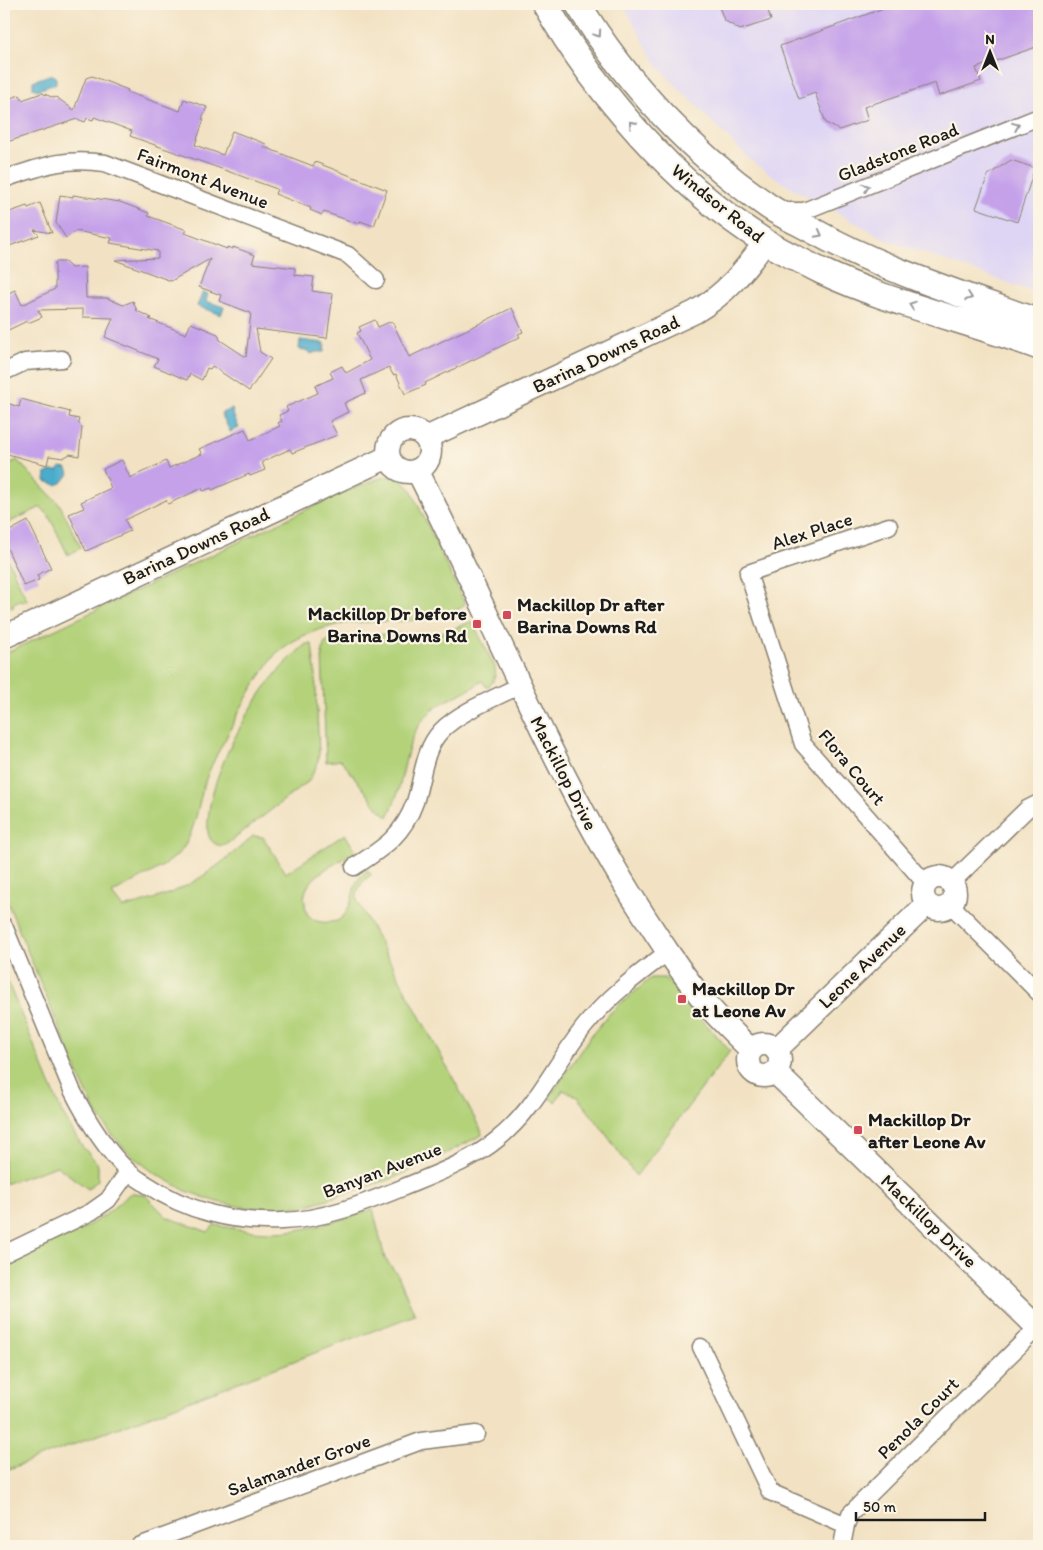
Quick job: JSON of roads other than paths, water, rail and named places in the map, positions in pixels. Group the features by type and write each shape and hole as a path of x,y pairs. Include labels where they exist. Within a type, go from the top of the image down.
{"main road":[{"name":"Windsor Road","path":"545,4 562,34 592,76 626,118 694,188 728,216 765,242 823,271 886,296 1039,347"},
{"name":"Windsor Road","path":"578,4 619,63 649,100 706,158 770,207 825,238 880,263 942,288 1039,322"},
{"path":"706,158 763,225 765,242"},
{"name":"Barina Downs Road","path":"426,438 695,312 724,292 751,262 765,242"},
{"path":"412,430 418,432 426,438 429,445 429,457 422,467 417,470 401,470 388,457 390,440 399,432 412,430"},
{"name":"Barina Downs Road","path":"4,637 388,457"},
{"name":"Mackillop Drive","path":"417,470 453,540 549,747 602,847 668,952 709,1007 751,1050 759,1045 769,1045 775,1061 1038,1328"},
{"path":"926,894 933,878 942,877 949,880 951,894"},
{"name":"Leone Avenue","path":"775,1061 926,894"}],"street":[{"name":"Gladstone Road","path":"770,207 791,212 804,211 1039,117"},
{"name":"Fairmont Avenue","path":"4,179 43,165 62,161 84,160 105,163 348,255 376,280"},
{"path":"4,372 26,362 62,359"},
{"name":"Alex Place","path":"748,573 889,526"},
{"name":"Flora Court","path":"748,573 803,744 926,894"},
{"path":"354,867 386,846 408,818 415,801 425,760 433,742 441,731 454,720 521,685"},
{"path":"1039,803 1027,809 951,894 1039,992"},
{"name":"Banyan Avenue","path":"4,926 83,1112 106,1146 128,1172 179,1203 211,1214 248,1221 284,1221 352,1207 471,1156 499,1139 524,1114 583,1029 605,1002 631,979 668,952"},
{"path":"4,1254 91,1212 108,1200 128,1172"},
{"name":"Penola Court","path":"842,1546 850,1514 1038,1328"},
{"path":"701,1348 770,1492 846,1525"},
{"name":"Salamander Grove","path":"139,1546 421,1441 476,1434"}],"water":[{"path":"52,74 56,78 56,84 37,90 33,88 33,81"},
{"path":"203,292 208,294 206,301 224,307 221,315 197,306"},
{"path":"300,340 325,343 324,352 311,354 308,351 299,349"},
{"path":"232,409 239,428 230,432 221,413"},
{"path":"61,467 67,468 69,474 62,483 56,485 45,481 46,473 58,471"}],"place":[{"name":"Mackillop Dr after Barina Downs Rd","path":"507,615"},
{"name":"Mackillop Dr before Barina Downs Rd","path":"477,624"},
{"name":"Mackillop Dr at Leone Av","path":"682,999"},
{"name":"Mackillop Dr after Leone Av","path":"858,1130"}]}
